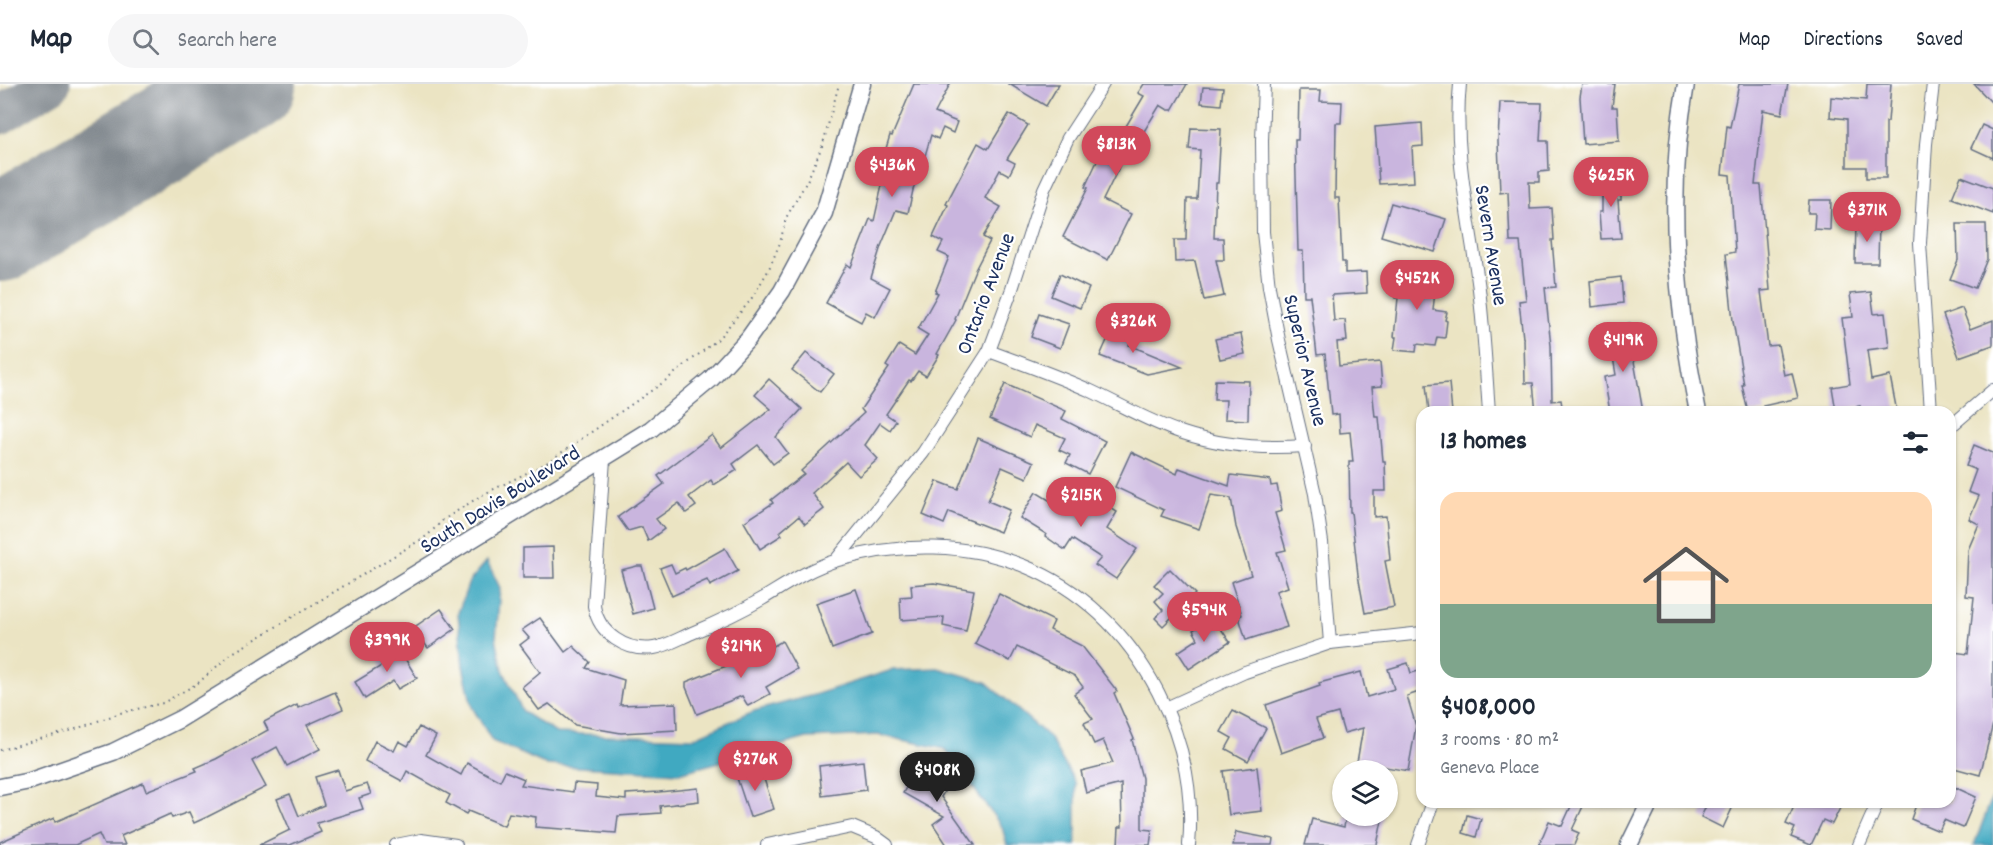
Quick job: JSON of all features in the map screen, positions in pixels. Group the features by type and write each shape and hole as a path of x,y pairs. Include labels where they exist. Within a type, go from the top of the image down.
{"street":[{"name":"South Davis Boulevard","path":"0,787 30,781 113,752 180,719 651,429 711,379 748,339 782,291 824,213 862,84"},
{"name":"Ontario Avenue","path":"836,560 923,453 989,351 1012,289 1044,189 1073,130 1103,84"},
{"name":"Superior Avenue","path":"1264,84 1263,232 1268,278 1279,340 1312,478 1322,542 1330,643"},
{"name":"Severn Avenue","path":"1460,84 1459,139 1462,183 1485,342 1489,406"},
{"path":"1686,84 1677,148 1674,199 1683,324 1697,406"},
{"path":"1931,406 1920,243 1923,174 1933,84"},
{"path":"989,351 1068,381 1181,433 1213,442 1246,446 1277,448 1305,446"},
{"path":"1956,422 1993,390"},
{"path":"604,459 594,606 600,625 610,636 636,648 646,649 664,645 721,621 805,572 836,560 897,547 942,547 985,553 1035,571 1080,596 1106,619 1141,663 1175,728 1186,766 1190,806 1189,845"},
{"path":"1166,708 1245,672 1330,643 1416,634"},
{"path":"1418,845 1431,808"},
{"path":"1629,845 1647,808"},
{"path":"1859,845 1875,808"},
{"path":"767,845 852,827 876,837 887,845"},
{"path":"396,845 421,840 456,845"}],"path":[{"path":"0,750 73,730 120,713 163,703 187,690 231,654 418,541 460,508 491,489 545,464 702,354 729,329 768,272 780,243 786,218 807,181 823,144 839,84"}],"water":[{"path":"487,561 500,588 496,638 503,670 523,712 556,733 693,738 754,711 892,670 938,668 986,682 1049,737 1076,784 1076,845 1007,845 1002,827 945,749 879,735 807,738 679,773 547,765 492,741 472,707 463,666 458,613 469,582"},
{"path":"1993,795 1993,845 1974,845"}],"building":[{"path":"914,84 950,84 935,113 957,122 953,133 943,128 938,139 931,135 920,173 917,172 908,213 896,210 871,278 890,288 875,317 866,312 861,322 826,303 847,264 851,267 870,219 874,221 887,163 882,162 890,135 892,136"},
{"path":"1009,84 1059,84 1046,106"},
{"path":"1144,84 1187,84 1172,110 1160,105 1132,151 1128,149 1103,200 1131,214 1108,260 1063,237 1088,188 1085,187 1100,155 1107,158 1144,96 1138,93"},
{"path":"1582,84 1615,84 1612,107 1617,107 1619,141 1583,144 1580,97"},
{"path":"1739,84 1788,84 1782,114 1763,110 1755,185 1761,185 1770,290 1761,291 1768,346 1778,345 1784,375 1792,373 1798,398 1763,406 1747,406 1733,321 1726,254 1735,252 1730,175 1722,174 1727,126 1730,127"},
{"path":"1867,84 1891,84 1888,122 1886,122 1886,178 1866,178 1866,167 1847,167 1847,119 1830,117 1831,97 1866,100"},
{"path":"1974,84 1993,84 1993,104"},
{"path":"1203,87 1223,88 1221,105 1201,103"},
{"path":"1299,90 1321,90 1320,101 1342,102 1341,123 1336,123 1335,198 1339,198 1342,262 1345,262 1345,273 1366,272 1367,293 1332,295 1334,321 1345,320 1347,341 1337,342 1339,366 1380,362 1382,386 1372,387 1375,417 1379,417 1383,461 1385,461 1386,491 1374,491 1374,517 1386,516 1390,560 1385,561 1394,607 1365,613 1350,512 1349,462 1353,462 1350,432 1340,433 1339,414 1331,415 1325,354 1317,355 1310,296 1304,296 1303,251 1298,251 1295,140 1298,140"},
{"path":"1500,102 1542,103 1540,141 1548,141 1549,171 1539,172 1539,182 1529,182 1530,209 1552,208 1556,287 1545,288 1551,346 1552,401 1561,400 1562,406 1535,406 1533,383 1525,383 1524,338 1519,301 1526,300 1520,242 1510,242 1508,192 1500,193 1498,141"},
{"path":"1009,114 1028,125 1007,159 1015,163 1009,175 1000,170 985,198 1001,207 983,237 990,241 975,270 956,320 937,354 939,355 926,376 918,371 911,381 909,380 886,414 896,421 890,430 880,423 865,445 878,459 859,476 846,462 812,493 824,509 805,524 799,516 780,532 782,535 760,549 744,522 773,503 771,500 804,474 801,471 864,413 861,409 889,368 886,366 899,345 915,355 928,335 918,329 938,293 935,292 949,257 938,252 943,242 933,237 948,205 946,204 978,143 988,149"},
{"path":"1422,123 1423,146 1412,147 1414,182 1379,184 1375,127"},
{"path":"1982,125 1993,130 1993,158 1971,148"},
{"path":"1191,128 1221,129 1214,238 1223,238 1224,260 1216,260 1224,296 1204,300 1195,261 1175,262 1174,240 1186,240 1187,199 1197,199 1200,150 1189,149"},
{"path":"1961,176 1993,188 1993,214 1952,198"},
{"path":"1602,177 1621,177 1621,200 1618,200 1621,238 1601,239 1599,212 1602,212"},
{"path":"1809,200 1831,200 1830,230 1814,229 1815,213 1808,213"},
{"path":"1391,203 1446,219 1435,252 1381,236"},
{"path":"1856,223 1879,223 1878,263 1855,263"},
{"path":"1957,224 1986,224 1987,259 1975,288 1950,279 1958,260"},
{"path":"1398,269 1437,273 1433,310 1447,312 1445,320 1447,321 1445,338 1437,337 1435,346 1417,344 1416,352 1394,350"},
{"path":"1060,274 1089,288 1080,308 1051,296"},
{"path":"1621,277 1623,303 1592,307 1590,281"},
{"path":"1871,292 1874,314 1885,313 1889,347 1867,350 1871,380 1890,376 1896,406 1835,406 1832,387 1850,384 1842,318 1853,317 1850,294"},
{"path":"1962,308 1970,329 1993,320 1993,345 1959,357 1943,315"},
{"path":"1039,314 1069,324 1060,348 1031,337"},
{"path":"1630,323 1642,406 1609,406 1604,377 1616,375 1608,327"},
{"path":"1113,327 1133,335 1129,345 1182,367 1147,374 1100,356"},
{"path":"1241,334 1245,354 1220,359 1215,339"},
{"path":"806,353 834,374 820,392 792,370"},
{"path":"769,379 802,409 776,437 788,453 773,464 758,445 733,464 737,470 714,485 711,480 689,497 696,506 686,513 679,503 656,519 664,529 648,541 642,527 628,531 618,517 664,484 658,476 712,435 721,448 771,409 755,395"},
{"path":"1215,380 1249,381 1248,420 1225,419 1226,400 1214,400"},
{"path":"1449,383 1451,406 1428,406 1426,385"},
{"path":"1005,384 1066,411 1062,419 1105,441 1088,474 1066,463 1070,455 1059,450 1065,438 1035,425 1030,437 990,419"},
{"path":"978,438 1034,462 1027,478 1002,467 988,501 1009,510 1000,532 949,512 944,524 923,515 937,481 958,489"},
{"path":"1974,445 1993,453 1993,724 1980,775 1956,769 1956,652 1968,654 1974,597 1966,596 1968,550 1979,524 1969,519 1979,496 1968,492 1976,470 1966,466"},
{"path":"1131,452 1177,474 1179,468 1229,486 1231,475 1270,480 1271,486 1277,485 1282,511 1275,513 1286,550 1277,552 1288,587 1276,591 1287,627 1246,640 1239,617 1242,615 1231,582 1251,575 1236,527 1231,498 1211,495 1199,529 1161,516 1164,510 1115,487"},
{"path":"1075,486 1117,512 1107,529 1137,549 1116,579 1095,565 1101,558 1072,539 1065,550 1045,536 1046,534 1020,518 1036,492 1062,508"},
{"path":"553,547 554,578 523,578 523,548"},
{"path":"725,548 738,571 710,586 707,580 672,596 660,568 671,564 675,573 685,568 686,570"},
{"path":"642,566 653,608 633,614 621,570"},
{"path":"1170,569 1195,594 1163,626 1155,618 1163,610 1155,601 1163,593 1154,585"},
{"path":"934,583 974,590 966,631 943,626 944,617 901,620 900,597 912,596 911,585"},
{"path":"856,589 872,634 832,649 816,603"},
{"path":"999,594 1054,621 1050,630 1082,646 1117,691 1114,693 1134,739 1132,740 1142,778 1142,829 1152,830 1150,845 1118,845 1119,827 1122,827 1121,784 1086,793 1081,771 1113,763 1103,740 1094,744 1084,723 1093,719 1074,694 1083,687 1075,676 1017,647 1010,661 975,644"},
{"path":"441,609 455,629 428,648 413,628"},
{"path":"1213,617 1230,642 1189,669 1178,652 1198,639 1193,630"},
{"path":"540,618 565,652 573,646 590,662 586,668 624,680 620,705 676,703 677,730 621,733 575,725 549,704 539,710 522,687 540,672 520,645 529,638 522,630"},
{"path":"782,641 797,669 766,687 770,694 748,706 742,696 697,714 686,682 726,666 724,662 746,650 751,659"},
{"path":"396,644 417,678 398,689 393,681 365,699 355,682 383,665 378,656"},
{"path":"1408,663 1411,673 1416,672 1416,693 1407,696 1416,726 1408,771 1398,769 1398,760 1357,760 1363,728 1344,733 1338,713 1316,719 1323,738 1281,753 1266,705 1320,686 1319,683 1361,672 1367,697 1394,689 1388,669"},
{"path":"335,692 343,709 307,725 320,749 287,766 277,747 252,761 266,787 194,823 189,812 172,818 170,814 121,836 125,845 104,845 99,834 75,845 0,845 0,842 54,818 55,822 143,783 146,791 197,771 195,768 268,730 264,722 297,705 298,708"},
{"path":"1233,711 1266,728 1248,761 1226,749 1232,738 1221,732"},
{"path":"419,727 436,736 426,755 461,775 467,763 500,781 505,771 524,779 521,785 573,792 574,783 597,785 596,797 626,800 626,794 698,788 699,801 660,806 661,813 618,816 616,833 535,827 536,817 509,813 504,826 468,811 466,814 446,803 450,795 407,771 402,781 365,761 375,741 394,751 399,741 408,746"},
{"path":"863,761 866,790 822,796 819,766"},
{"path":"921,761 951,780 941,797 975,845 947,845 933,824 944,816 903,793"},
{"path":"760,767 774,809 750,817 736,775"},
{"path":"1257,767 1262,811 1229,815 1223,771"},
{"path":"338,770 345,791 367,784 371,794 359,798 363,809 317,823 321,832 290,845 259,845 290,830 277,799 290,794 299,816 324,805 315,777"},
{"path":"1956,788 1976,797 1963,828 1944,820 1939,831 1911,819 1915,808 1956,808"},
{"path":"1570,808 1582,808 1572,830 1579,833 1574,845 1539,845 1549,821 1562,826"},
{"path":"1705,808 1732,808 1723,828 1701,817"},
{"path":"1793,808 1840,808 1832,824 1823,820 1811,845 1791,837 1795,828 1786,824"},
{"path":"1467,815 1481,819 1476,837 1463,833"},
{"path":"1312,819 1332,824 1332,826 1381,826 1377,845 1305,845"},
{"path":"1236,832 1273,839 1272,845 1233,845"}],"taxiway":[{"path":"0,115 51,84"}],"runway":[{"path":"0,233 247,84"}]}
